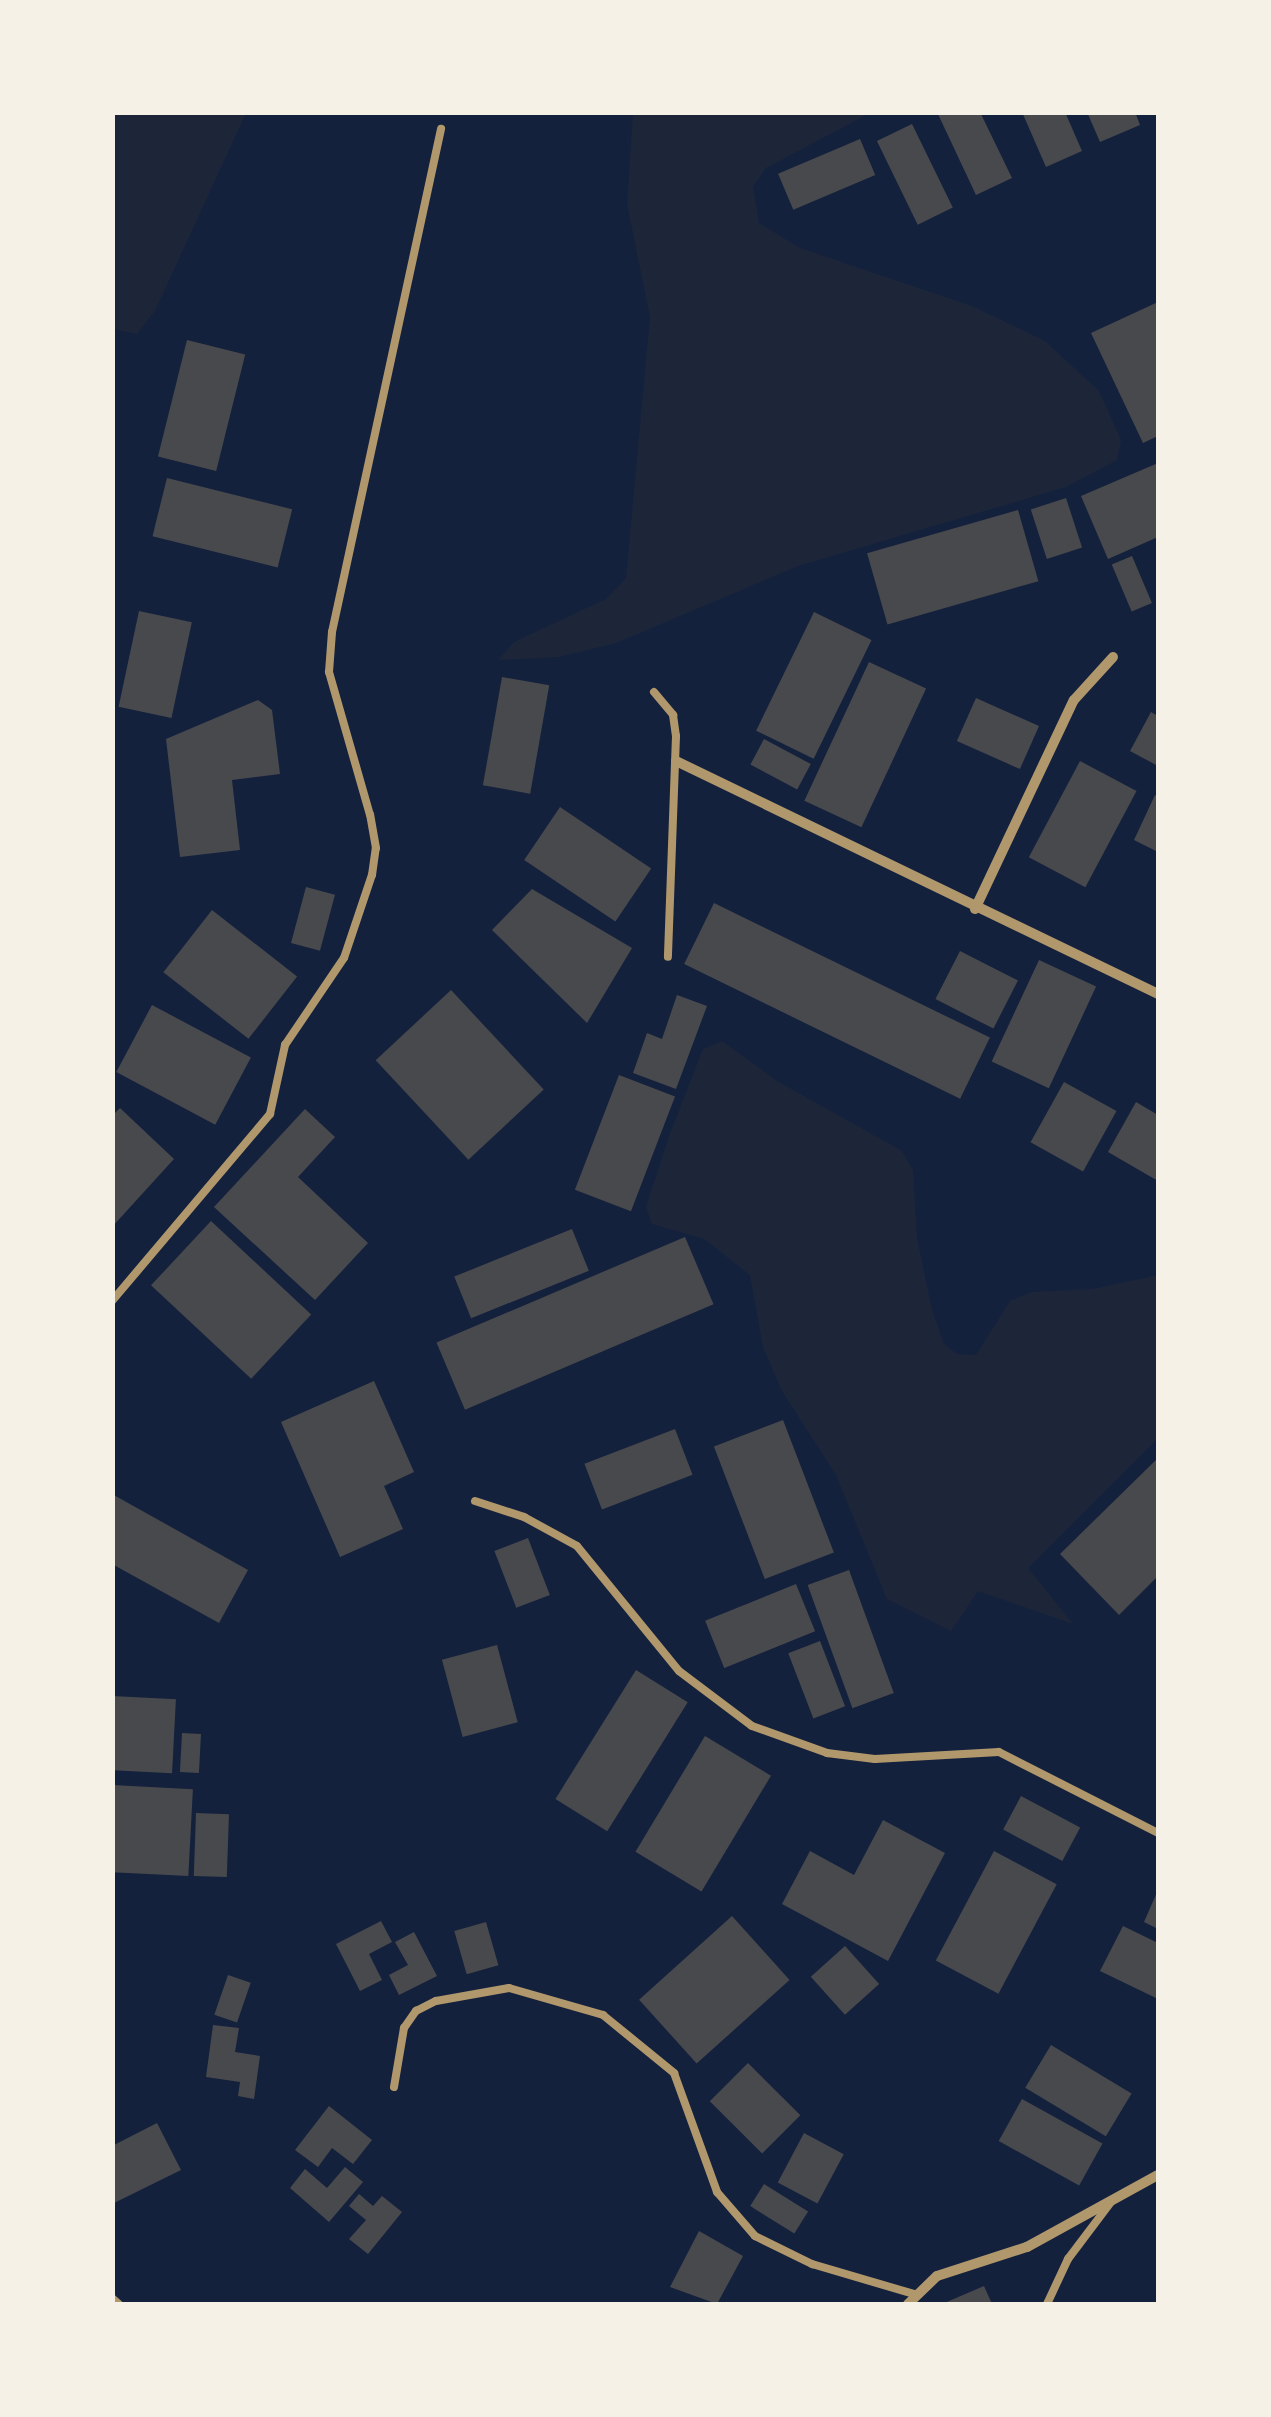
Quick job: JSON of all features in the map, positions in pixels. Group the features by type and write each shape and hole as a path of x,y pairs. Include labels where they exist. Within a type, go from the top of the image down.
{"street":[{"path":"974,909 1065,716 1113,657"},
{"path":"676,762 974,909 1158,994"},
{"path":"911,2299 937,2276 1027,2247 1158,2174"}],"lane":[{"path":"112,1301 270,1114 284,1044 344,958 372,875 370,815 329,672 332,632 440,129"},
{"path":"654,692 672,716 676,762 668,957"},
{"path":"475,1501 524,1516 577,1546 679,1671 752,1726 827,1753 875,1758 999,1752 1158,1832"},
{"path":"394,2087 404,2028 416,2011 436,2000 509,1988 603,2015 674,2073 718,2192 754,2236 812,2264 911,2299"},
{"path":"1047,2304 1068,2259 1114,2199"},
{"path":"112,2298 119,2304"}],"shaded area":[{"path":"112,113 246,113 155,311 137,334 113,329"},
{"path":"633,113 870,113 766,168 753,187 759,223 800,248 972,306 1045,341 1099,391 1121,440 1117,460 1066,487 798,566 616,643 559,657 498,660 514,642 606,599 626,578 650,317 627,204"},
{"path":"722,1041 777,1081 902,1151 913,1170 917,1238 932,1310 944,1344 957,1354 976,1355 1010,1301 1032,1292 1093,1289 1158,1275 1158,1438 1028,1568 1073,1624 978,1591 951,1631 887,1599 836,1475 782,1391 763,1347 750,1275 704,1239 652,1224 646,1207 669,1136 703,1049"}],"building":[{"path":"937,112 980,112 1012,178 976,195"},
{"path":"1022,112 1065,112 1082,151 1046,167"},
{"path":"1087,112 1135,112 1140,125 1100,142"},
{"path":"912,124 953,208 918,225 877,141"},
{"path":"860,139 875,175 793,210 778,174"},
{"path":"1158,302 1158,436 1143,443 1091,333"},
{"path":"187,340 245,355 216,471 158,456"},
{"path":"1158,463 1158,537 1108,559 1081,496"},
{"path":"167,478 292,509 278,567 152,536"},
{"path":"1066,498 1082,547 1047,559 1031,509"},
{"path":"1018,510 1038,581 887,624 867,553"},
{"path":"1132,556 1152,603 1132,612 1112,565"},
{"path":"139,611 192,622 171,718 119,707"},
{"path":"814,612 872,640 814,759 756,731"},
{"path":"869,662 926,689 861,827 804,801"},
{"path":"502,677 549,685 530,794 483,785"},
{"path":"976,698 1039,726 1020,769 957,741"},
{"path":"258,700 272,710 280,774 232,780 240,850 180,857 166,739"},
{"path":"1151,712 1158,716 1158,766 1130,751"},
{"path":"764,739 811,764 797,789 750,765"},
{"path":"1080,761 1137,791 1085,887 1029,857"},
{"path":"1155,795 1158,797 1158,852 1134,840"},
{"path":"560,807 651,869 615,922 524,860"},
{"path":"306,887 335,895 320,951 291,943"},
{"path":"532,889 632,948 587,1023 492,930"},
{"path":"714,903 990,1038 960,1099 684,964"},
{"path":"212,910 297,976 248,1039 163,972"},
{"path":"960,951 1018,981 993,1029 935,999"},
{"path":"1039,960 1096,987 1049,1088 992,1062"},
{"path":"451,990 544,1089 468,1160 376,1060"},
{"path":"677,995 707,1006 676,1089 633,1073 647,1033 662,1039"},
{"path":"152,1005 251,1058 215,1125 116,1072"},
{"path":"619,1075 675,1097 631,1211 575,1190"},
{"path":"1064,1082 1116,1111 1083,1171 1031,1142"},
{"path":"1136,1102 1158,1115 1158,1181 1108,1152"},
{"path":"120,1108 174,1159 112,1227 112,1116"},
{"path":"305,1109 335,1137 298,1177 368,1243 315,1300 214,1207"},
{"path":"211,1221 311,1314 251,1379 151,1285"},
{"path":"572,1229 589,1271 471,1318 454,1277"},
{"path":"685,1237 714,1304 465,1410 436,1342"},
{"path":"374,1381 414,1472 384,1486 403,1529 340,1557 281,1422"},
{"path":"783,1420 834,1553 765,1579 714,1447"},
{"path":"675,1429 693,1475 602,1510 584,1464"},
{"path":"1158,1458 1158,1576 1119,1615 1060,1554"},
{"path":"112,1494 248,1570 219,1623 112,1564"},
{"path":"528,1538 550,1595 516,1608 494,1551"},
{"path":"849,1570 894,1693 852,1708 808,1585"},
{"path":"796,1584 815,1631 724,1668 705,1621"},
{"path":"820,1641 845,1706 813,1719 788,1653"},
{"path":"497,1645 518,1722 463,1737 442,1660"},
{"path":"636,1670 688,1702 607,1831 555,1799"},
{"path":"112,1696 176,1699 172,1773 112,1770"},
{"path":"182,1733 201,1734 199,1773 180,1772"},
{"path":"705,1736 771,1776 701,1891 635,1852"},
{"path":"112,1785 193,1789 188,1876 112,1872"},
{"path":"1021,1796 1080,1827 1062,1861 1003,1830"},
{"path":"196,1813 229,1814 227,1877 194,1876"},
{"path":"883,1820 945,1853 888,1961 782,1904 810,1851 854,1875"},
{"path":"994,1851 1057,1884 998,1994 936,1960"},
{"path":"1158,1890 1158,1929 1144,1922"},
{"path":"732,1916 790,1980 697,2064 639,2000"},
{"path":"381,1921 392,1942 369,1954 382,1980 360,1991 336,1944"},
{"path":"486,1922 498,1965 467,1974 454,1931"},
{"path":"1123,1926 1158,1943 1158,1999 1100,1971"},
{"path":"414,1932 437,1976 399,1995 389,1975 408,1965 395,1942"},
{"path":"845,1946 879,1984 845,2015 811,1977"},
{"path":"228,1975 251,1983 237,2023 214,2015"},
{"path":"213,2025 239,2028 235,2052 260,2056 254,2099 238,2096 240,2082 206,2077"},
{"path":"1051,2045 1132,2093 1106,2136 1025,2088"},
{"path":"748,2063 800,2115 762,2154 710,2101"},
{"path":"1022,2099 1102,2144 1079,2186 999,2141"},
{"path":"329,2106 372,2140 353,2164 332,2148 318,2167 295,2150"},
{"path":"157,2123 181,2170 112,2204 112,2146"},
{"path":"804,2133 844,2154 817,2204 778,2182"},
{"path":"345,2167 363,2182 329,2222 290,2188 305,2169 327,2188"},
{"path":"764,2184 808,2212 794,2234 750,2206"},
{"path":"359,2194 373,2206 382,2196 402,2212 368,2254 349,2239 366,2220 349,2206"},
{"path":"699,2231 743,2256 717,2304 670,2287"},
{"path":"984,2286 992,2304 942,2304"}]}
